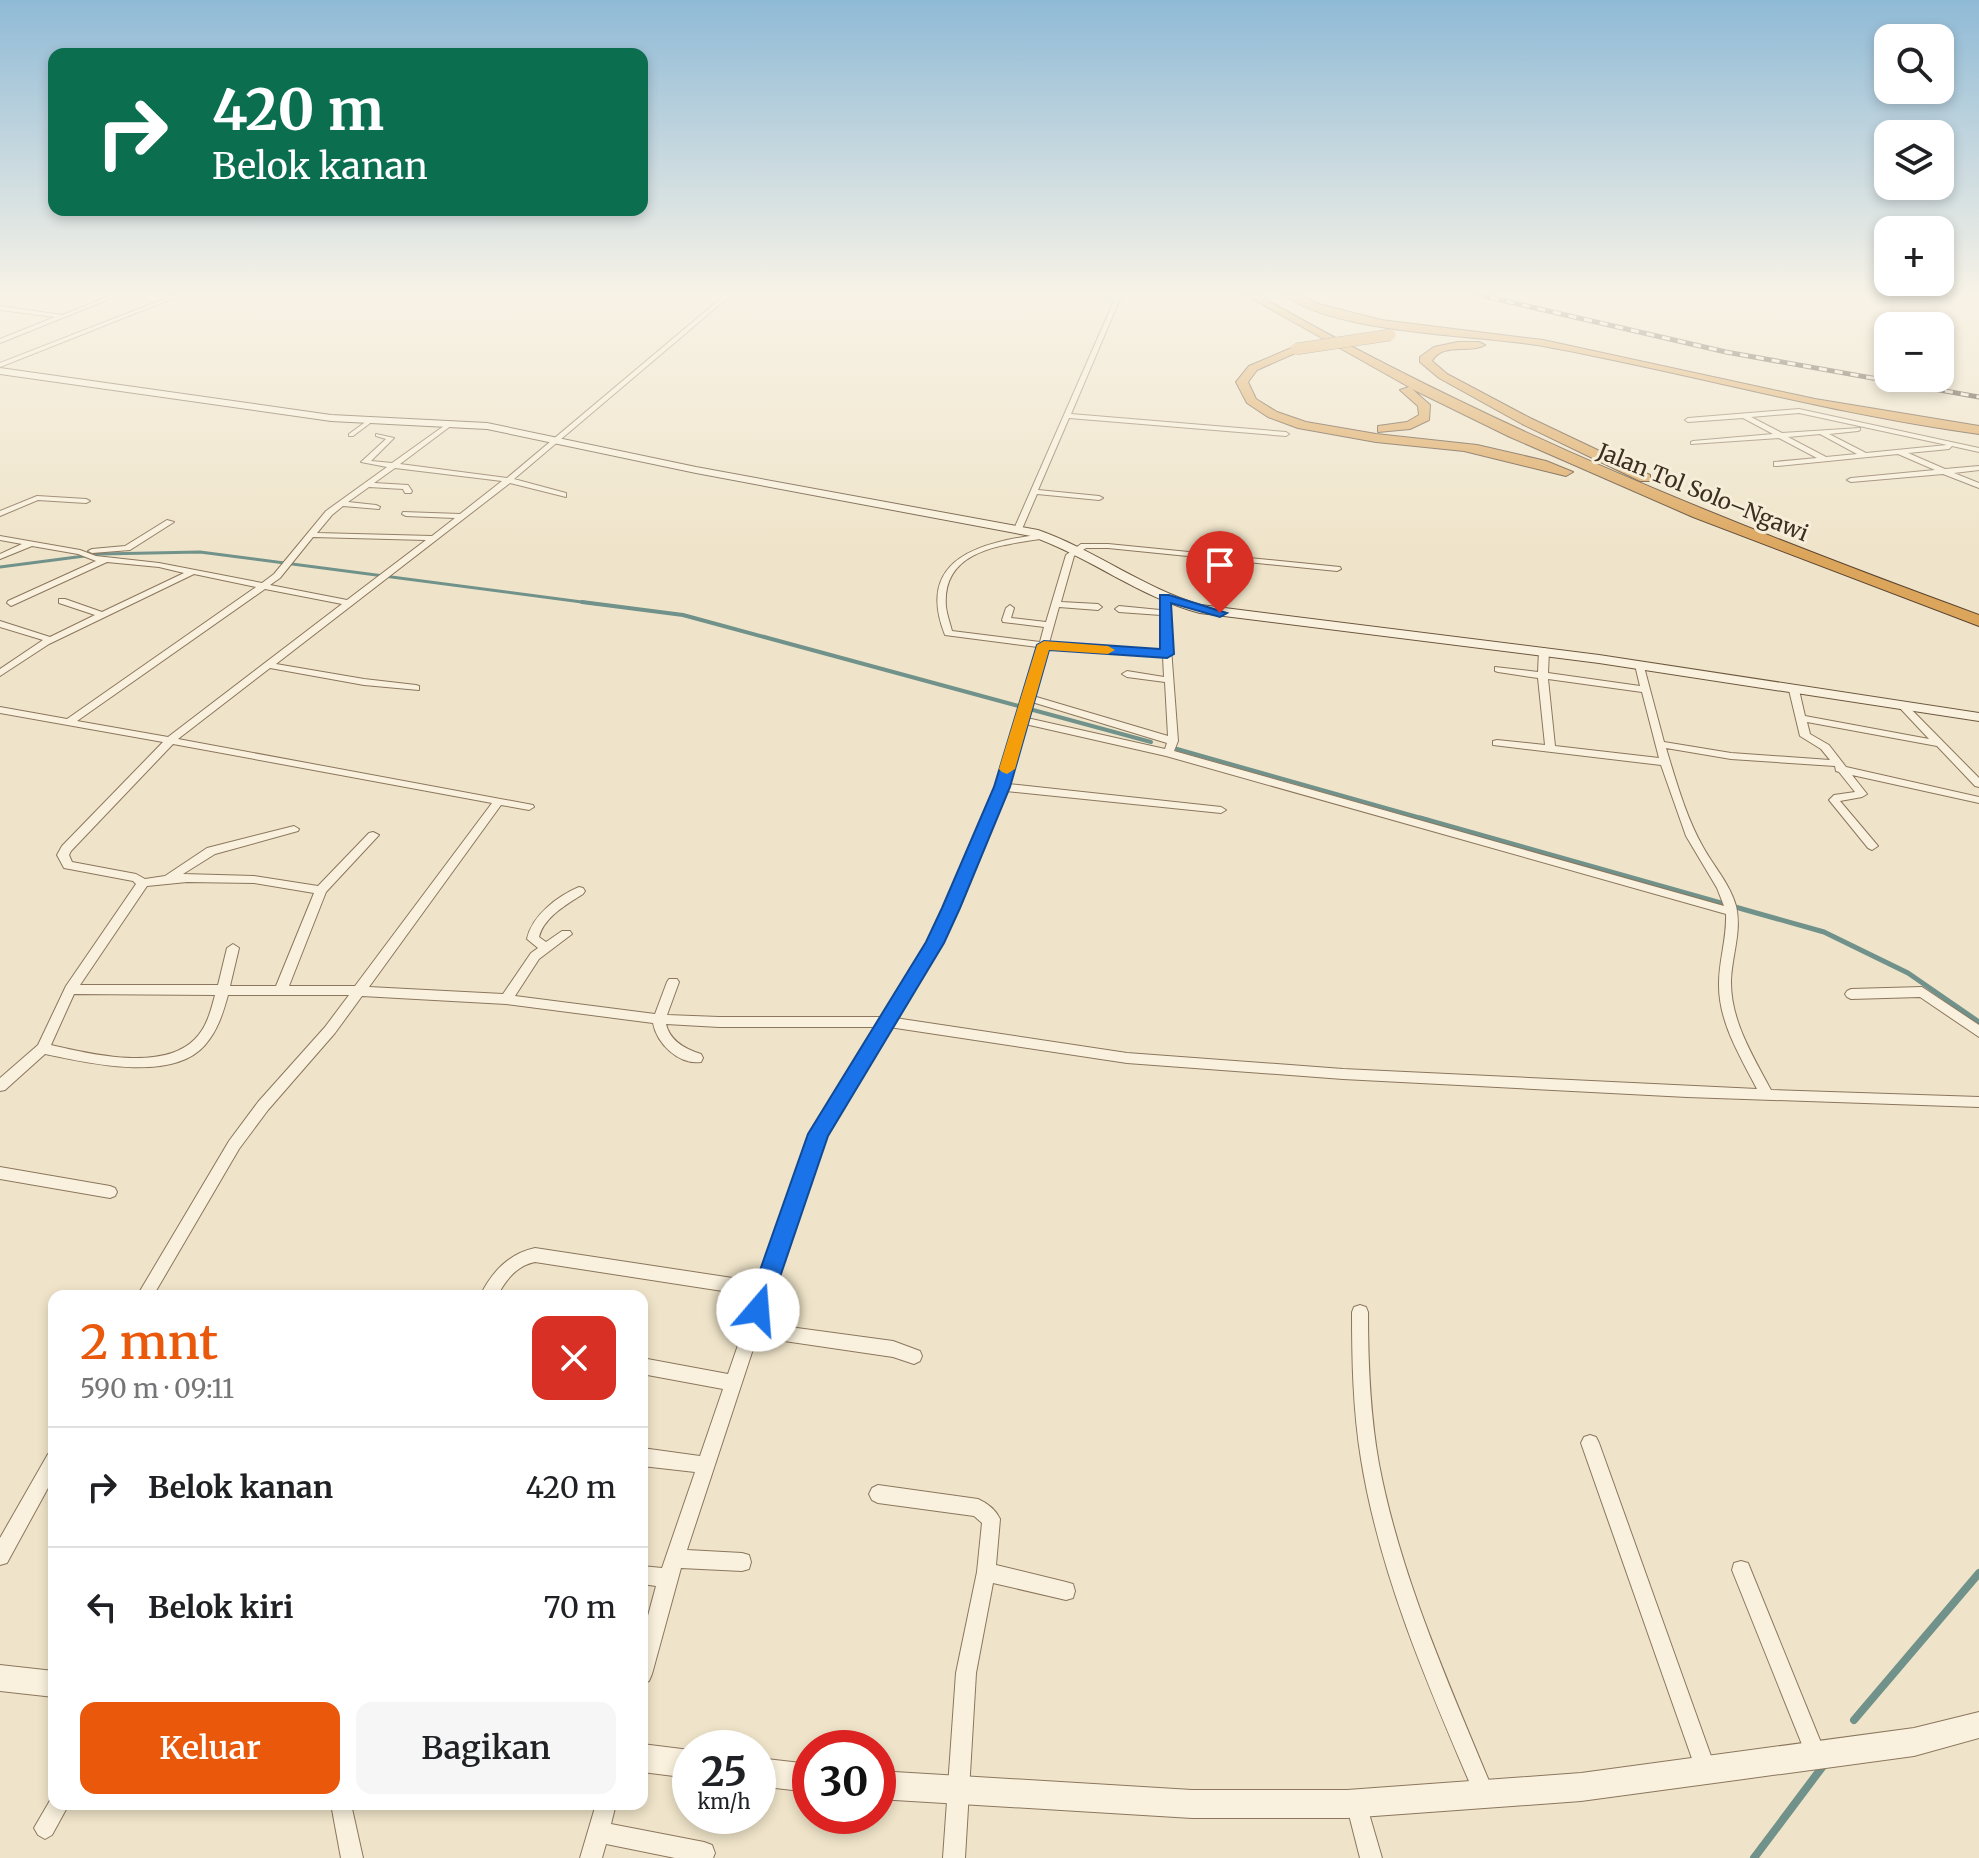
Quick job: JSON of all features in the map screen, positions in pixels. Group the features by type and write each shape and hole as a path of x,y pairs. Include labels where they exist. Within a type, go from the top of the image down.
{"highway":[{"path":"1243,381 1251,401 1276,416 1325,431 1462,447 1527,461 1850,574"},
{"path":"1257,381 1255,383 1258,394 1270,406 1292,417 1351,429 1395,428 1425,417 1426,411 1418,398 1390,381"},
{"name":"Jalan Tol Solo–Ngawi","path":"1406,381 1552,454 1725,527 1979,621"},
{"name":"Jalan Tol Solo–Ngawi","path":"1437,381 1500,414 1663,487 1979,606"},
{"path":"1452,381 1526,421 1663,487"},
{"path":"1710,381 1916,425 1979,432"}],"main road":[{"path":"66,381 370,421 494,427 557,442 1018,529 1076,550 1164,597 1200,609 1544,651 1979,717"}],"street":[{"path":"143,883 136,878 76,868 68,865 63,855 171,740 509,480 628,381"},
{"path":"1018,529 1081,381"},
{"path":"1688,420 1799,411 1979,450"},
{"path":"1744,415 1824,459"},
{"path":"1066,416 1286,434"},
{"path":"351,435 370,421"},
{"path":"69,722 264,585 288,564 329,513 450,424"},
{"path":"1693,443 1873,428"},
{"path":"1818,431 1864,455"},
{"path":"378,435 391,438 364,461 509,480 563,495"},
{"path":"1777,464 1961,446"},
{"path":"1897,452 1979,486"},
{"path":"1851,480 1979,468"},
{"path":"369,485 405,487 408,491"},
{"path":"1034,492 1099,498"},
{"path":"0,514 37,498 86,501"},
{"path":"342,504 376,507"},
{"path":"406,514 461,516"},
{"path":"86,554 127,548 170,522"},
{"path":"310,535 433,538"},
{"path":"1043,536 984,546 950,570 941,588 942,616 948,633 952,636 1044,645 1167,654"},
{"path":"0,538 349,603"},
{"path":"0,545 11,540"},
{"path":"0,557 30,544"},
{"path":"648,1652 674,1558 818,1134 935,943 1002,787 1067,562 1076,550 1084,546 1108,546 1337,569"},
{"path":"11,603 108,558"},
{"path":"0,673 51,640 193,572"},
{"path":"1164,597 1171,747"},
{"path":"62,601 101,614"},
{"path":"1056,604 1098,607"},
{"path":"1010,608 1006,620 1050,625"},
{"path":"1119,609 1164,613"},
{"path":"0,624 51,640"},
{"path":"1544,651 1543,676 1550,749"},
{"path":"268,665 416,688"},
{"path":"1640,665 1659,744 1697,849 1724,889 1731,910 1725,990 1727,1001 1739,1039 1766,1094"},
{"path":"1498,669 1646,690"},
{"path":"1127,674 1168,680"},
{"path":"1794,690 1805,736 1825,747 1862,794 1834,800 1872,846"},
{"path":"1903,706 1979,784"},
{"path":"1025,708 1171,747 1731,910"},
{"path":"1025,708 1171,747"},
{"path":"0,710 529,807"},
{"path":"1801,718 1941,744"},
{"path":"1497,743 1665,762"},
{"path":"1659,744 1731,756 1838,766 1979,800"},
{"path":"1002,787 1221,810"},
{"path":"149,1290 234,1145 263,1106 321,1042 498,802"},
{"path":"169,878 211,851 294,829"},
{"path":"281,989 321,890 373,835"},
{"path":"0,1086 43,1048 70,989 143,883 169,878 260,879 321,890"},
{"path":"545,947 533,939 534,931 550,913 579,891"},
{"path":"506,999 527,965 545,947 566,934"},
{"path":"43,1048 106,1060 174,1060 195,1049 212,1025 233,948"},
{"path":"673,982 659,1019 660,1030 674,1048 696,1058"},
{"path":"70,989 281,989 506,999 659,1019 888,1022 1141,1060 1458,1081 1979,1102"},
{"path":"1851,994 1922,992 1979,1032"},
{"path":"0,1173 110,1192"},
{"path":"492,1290 508,1268 522,1257 535,1255 764,1290"},
{"path":"1360,1312 1363,1401 1373,1480 1385,1528 1453,1721 1485,1796"},
{"path":"751,1329 877,1347 914,1356"},
{"path":"648,1367 733,1383"},
{"path":"1590,1443 1706,1770"},
{"path":"648,1458 705,1465"},
{"path":"0,1556 48,1471"},
{"path":"878,1494 978,1508 988,1513 991,1535 986,1572 966,1673 954,1858"},
{"path":"674,1558 742,1562"},
{"path":"1741,1570 1827,1754"},
{"path":"986,1572 1066,1591"},
{"path":"648,1576 668,1578"},
{"path":"0,1678 48,1683"},
{"path":"896,1786 1192,1804 1356,1803 1485,1796 1914,1742 1979,1725"},
{"path":"648,1759 672,1762"},
{"path":"1356,1803 1371,1858"},
{"path":"45,1828 56,1810"},
{"path":"342,1810 352,1858"},
{"path":"591,1858 604,1810"},
{"path":"598,1832 704,1853"}],"waterway":[{"path":"0,567 100,554 200,552 597,604"},
{"path":"582,602 683,615 1151,742"},
{"path":"1170,747 1428,820"},
{"path":"1420,818 1824,932 1908,973 1979,1022"},
{"path":"1854,1720 1979,1573"},
{"path":"1754,1858 1823,1766"}],"railway":[{"path":"1887,381 1979,397"}],"slow traffic":[{"path":"1007,769 1044,645 1108,650"}],"route":[{"path":"758,1310 818,1134 935,943 951,908 1002,787 1044,645 1167,654 1164,597 1220,613"}]}
